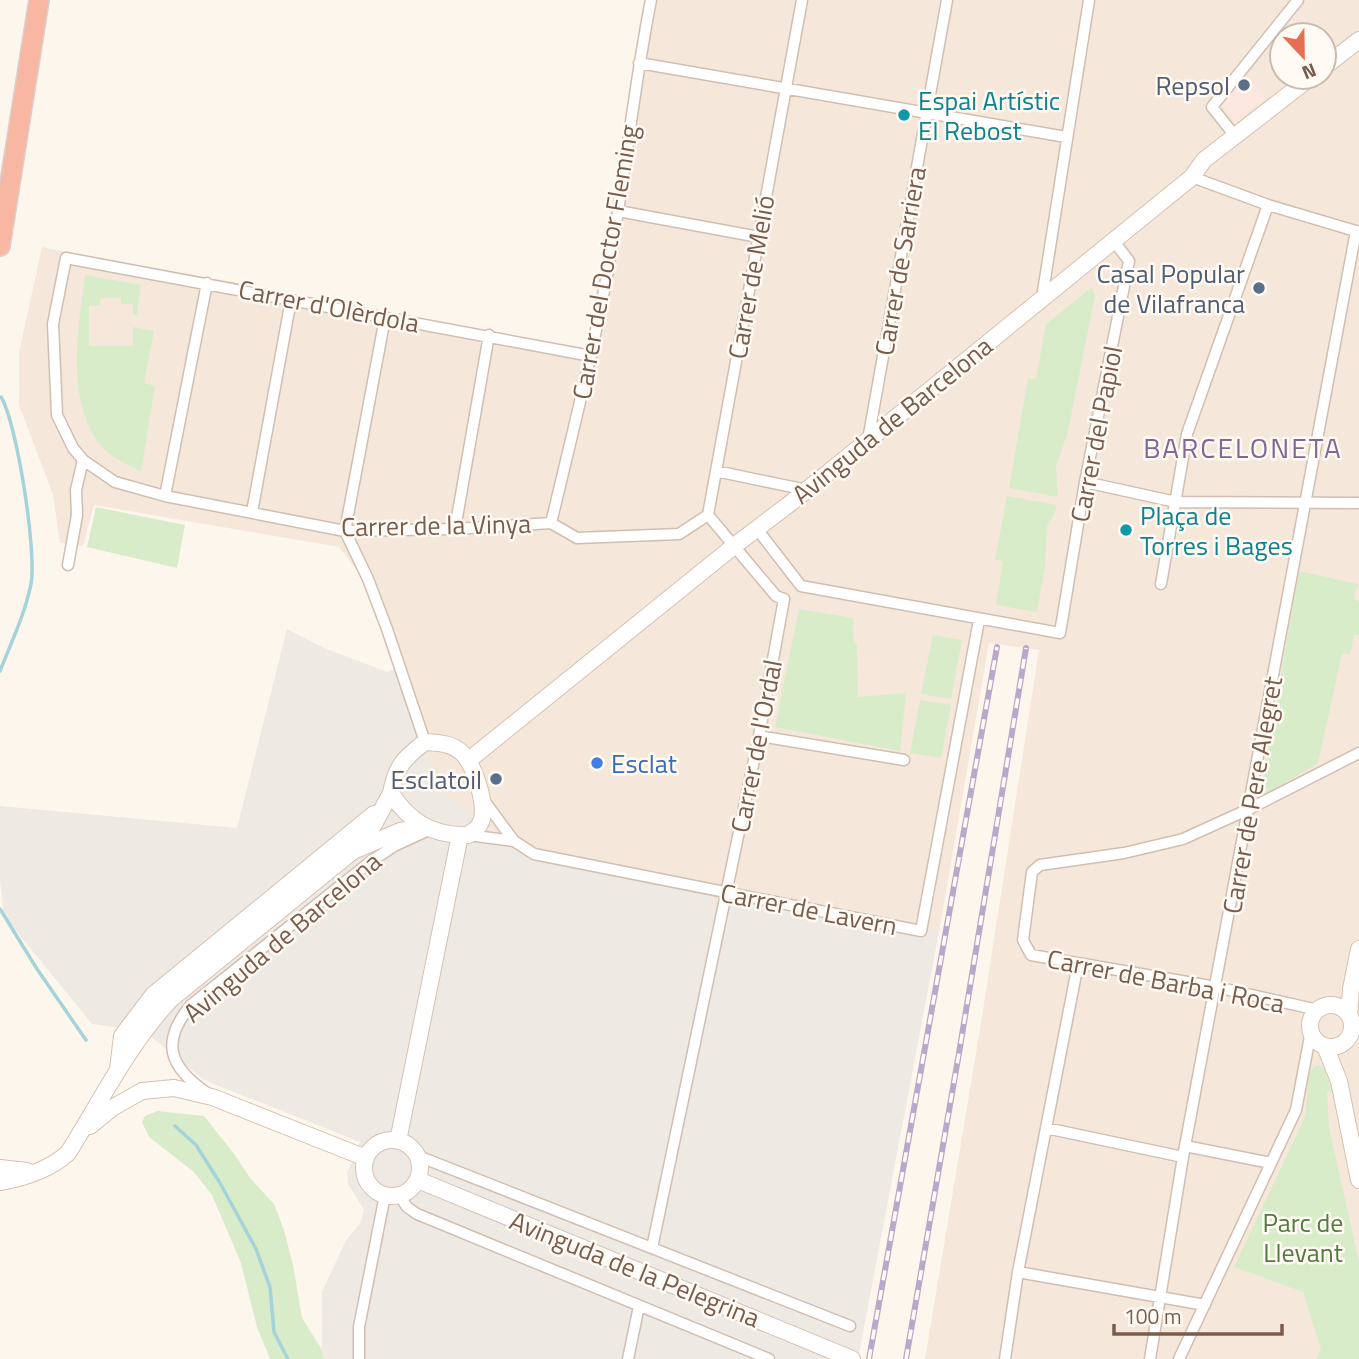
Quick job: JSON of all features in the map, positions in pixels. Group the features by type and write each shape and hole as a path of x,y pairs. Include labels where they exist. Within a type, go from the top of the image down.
{"highway":[{"path":"0,246 39,0"}],"street":[{"name":"Carrer del Doctor Fleming","path":"551,523 591,356 618,211 650,0"},
{"name":"Carrer de Melió","path":"708,515 802,0"},
{"name":"Carrer de Sarriera","path":"868,440 947,0"},
{"path":"1042,298 1089,0"},
{"path":"1235,136 1212,107 1298,0"},
{"path":"1338,56 1359,40"},
{"path":"639,63 1066,137"},
{"name":"Avinguda de Barcelona","path":"469,760 807,490 1192,177 1204,160 1293,91"},
{"path":"1192,177 1268,205 1358,232"},
{"path":"1161,584 1187,434 1268,205"},
{"path":"618,211 759,237"},
{"name":"Carrer de Pere Alegret","path":"1150,1359 1184,1151 1358,232"},
{"name":"Carrer del Papiol","path":"979,620 1060,633 1085,482 1129,261 1113,240"},
{"name":"Carrer d'Olèrdola","path":"83,460 73,449 57,415 53,324 66,258 591,356"},
{"path":"166,496 207,283"},
{"path":"252,512 291,300"},
{"path":"385,317 345,531 368,579 387,629 425,742"},
{"path":"455,529 489,335"},
{"path":"68,565 76,515 76,490 83,460"},
{"name":"Carrer de la Vinya","path":"83,460 116,482 166,496 345,531 455,529 551,523 577,538 679,534 708,515"},
{"path":"716,471 807,490"},
{"path":"1085,482 1176,502 1359,503"},
{"path":"708,515 776,596 784,599 801,586"},
{"path":"757,529 801,586 979,620"},
{"name":"Carrer de l'Ordal","path":"652,1248 759,736 784,599"},
{"name":"Carrer de Lavern","path":"481,797 514,841 534,854 921,932 979,620"},
{"path":"759,736 904,761"},
{"path":"118,1071 122,1036 153,995 359,827 390,796 394,774 404,759 425,742 450,746 469,760 481,797 482,818 477,828 464,835 427,827 401,810 390,796"},
{"path":"1249,809 1359,752"},
{"name":"Avinguda de Barcelona","path":"80,1135 153,1018 171,999 353,851 373,827 390,796"},
{"name":"Carrer de Barba i Roca","path":"1249,809 1183,839 1124,853 1040,865 1032,872 1023,940 1031,955 1216,987 1318,1010"},
{"name":"Avinguda de Barcelona","path":"353,851 382,838 427,827"},
{"name":"Avinguda de Barcelona","path":"212,1097 188,1079 176,1063 172,1033 180,1018 191,1005 370,862 427,827"},
{"path":"398,1141 464,835"},
{"name":"Carrer de Lavern","path":"464,835 514,841"},
{"path":"1305,1062 1350,1034 1351,989 1359,949"},
{"path":"1005,1359 1018,1272 1078,964"},
{"path":"1349,1015 1325,1006 1318,1010 1310,1024 1314,1038 1329,1045 1359,1180"},
{"path":"1179,1359 1296,1110 1311,1031"},
{"path":"0,1182 29,1175 68,1153 80,1135 112,1108 142,1091 174,1088 212,1097 366,1158"},
{"path":"1046,1128 1272,1163"},
{"path":"398,1141 406,1144 418,1156 420,1172 413,1187 392,1195 372,1187 368,1181 365,1173 366,1158 383,1142 398,1141"},
{"name":"Avinguda de la Pelegrina","path":"418,1156 850,1326"},
{"path":"0,1168 23,1171 43,1168"},
{"name":"Avinguda de la Pelegrina","path":"418,1180 852,1359"},
{"path":"359,1359 359,1326 392,1195"},
{"name":"Avinguda de la Pelegrina","path":"392,1195 417,1214 769,1359"},
{"path":"1018,1272 1205,1306"},
{"path":"628,1359 639,1306"}],"shaded area":[{"path":"651,0 1359,0 1359,1359 925,1359 1039,650 989,643 939,932 516,848 437,789 365,581 339,547 94,505 83,546 60,543 53,495 19,405 19,352 42,247 300,301 585,352"},
{"name":"Repsol","path":"1243,73 1265,97 1235,122 1220,103"},
{"path":"287,629 324,648 387,672 397,668 437,789 516,848 939,932 858,1359 324,1359 322,1292 346,1240 360,1224 364,1210 348,1184 347,1173 360,1142 204,1080 144,1031 92,1024 4,916 0,880 0,806 237,828"}],"green space":[{"path":"85,275 141,285 137,315 133,315 133,304 121,304 121,298 101,298 100,305 89,306 89,346 133,346 133,327 154,331 144,383 155,386 141,472 113,457 100,445 82,406 78,385 77,340"},
{"path":"1092,287 1095,295 1068,432 1056,466 1058,497 1009,488 1028,378 1036,379 1046,324"},
{"path":"1007,496 1057,505 1047,526 1045,566 1037,612 996,605 1003,561 995,560"},
{"path":"96,507 185,525 177,568 87,547"},
{"path":"1299,571 1358,584 1354,599 1359,601 1359,635 1354,635 1350,654 1342,654 1318,763 1260,798"},
{"path":"799,609 853,618 854,644 857,644 858,697 906,693 900,751 775,727"},
{"path":"933,635 962,640 951,699 921,694"},
{"path":"920,700 951,705 941,758 910,753"},
{"name":"Parc de Llevant","path":"1320,1065 1324,1068 1333,1092 1327,1091 1329,1127 1359,1262 1359,1359 1316,1359 1321,1349 1303,1292 1234,1267 1305,1117 1309,1072"},
{"path":"158,1111 204,1116 250,1178 274,1204 293,1265 302,1318 322,1350 324,1359 270,1359 257,1327 241,1263 212,1195 194,1172 149,1137 142,1122 145,1116"}],"waterway":[{"path":"0,671 25,606 32,568 19,459 1,397"},
{"path":"0,909 86,1040"},
{"path":"175,1126 196,1145 256,1249 270,1287 274,1332 288,1359"}],"railway":[{"path":"869,1359 997,647"},
{"path":"906,1359 1026,648"}],"place":[{"name":"Repsol","path":"1244,85"},
{"name":"Espai Artístic El Rebost","path":"904,115"},
{"name":"Casal Popular de Vilafranca","path":"1259,288"},
{"name":"Plaça de Torres i Bages","path":"1126,530"},
{"name":"Esclat","path":"597,763"},
{"name":"Esclatoil","path":"496,779"}],"district":[{"name":"BARCELONETA","path":"1243,447"}]}
